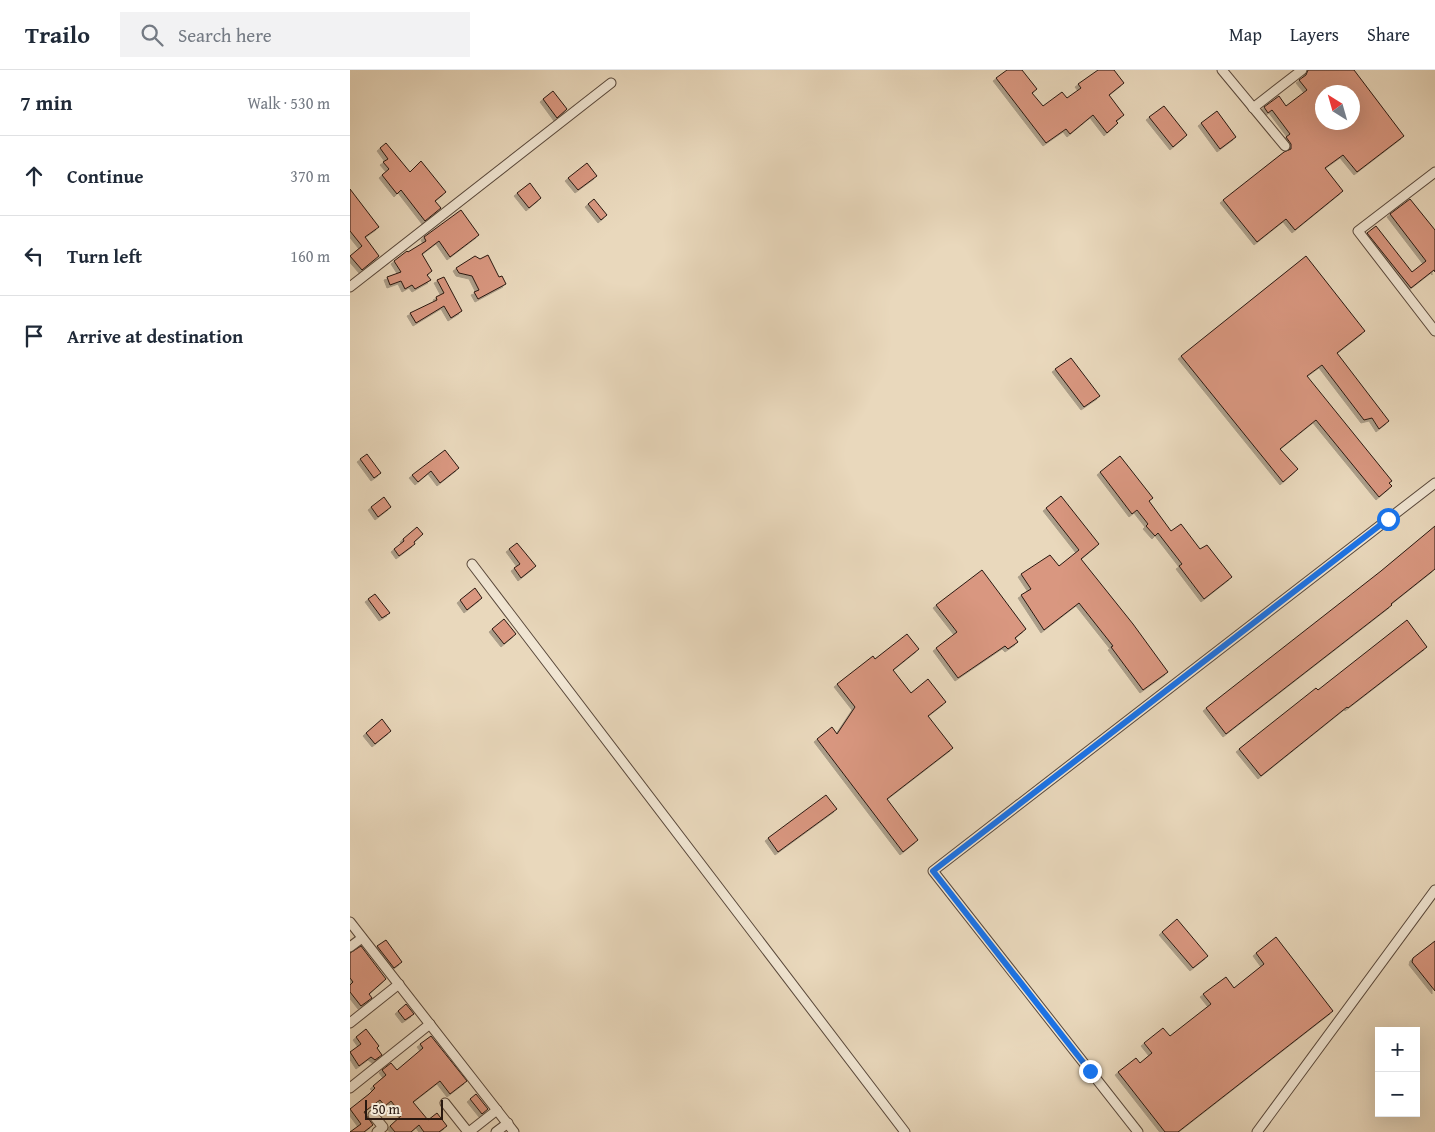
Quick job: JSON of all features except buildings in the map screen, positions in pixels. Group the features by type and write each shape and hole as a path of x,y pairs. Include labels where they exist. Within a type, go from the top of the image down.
{"street":[{"path":"1222,70 1285,146"},
{"path":"1253,108 1302,70"},
{"path":"350,287 611,83"},
{"path":"1435,172 1358,232 1435,331"},
{"path":"1138,1132 933,871 1435,483"},
{"path":"472,564 905,1132"},
{"path":"1257,1132 1435,890"},
{"path":"350,922 514,1132"},
{"path":"350,947 362,938"},
{"path":"350,1023 399,984"},
{"path":"350,1088 430,1024"},
{"path":"445,1103 468,1132 497,1110"},
{"path":"373,1115 382,1130"},
{"path":"496,1132 508,1123"}],"route":[{"path":"1090,1071 933,871 1388,519"}]}
